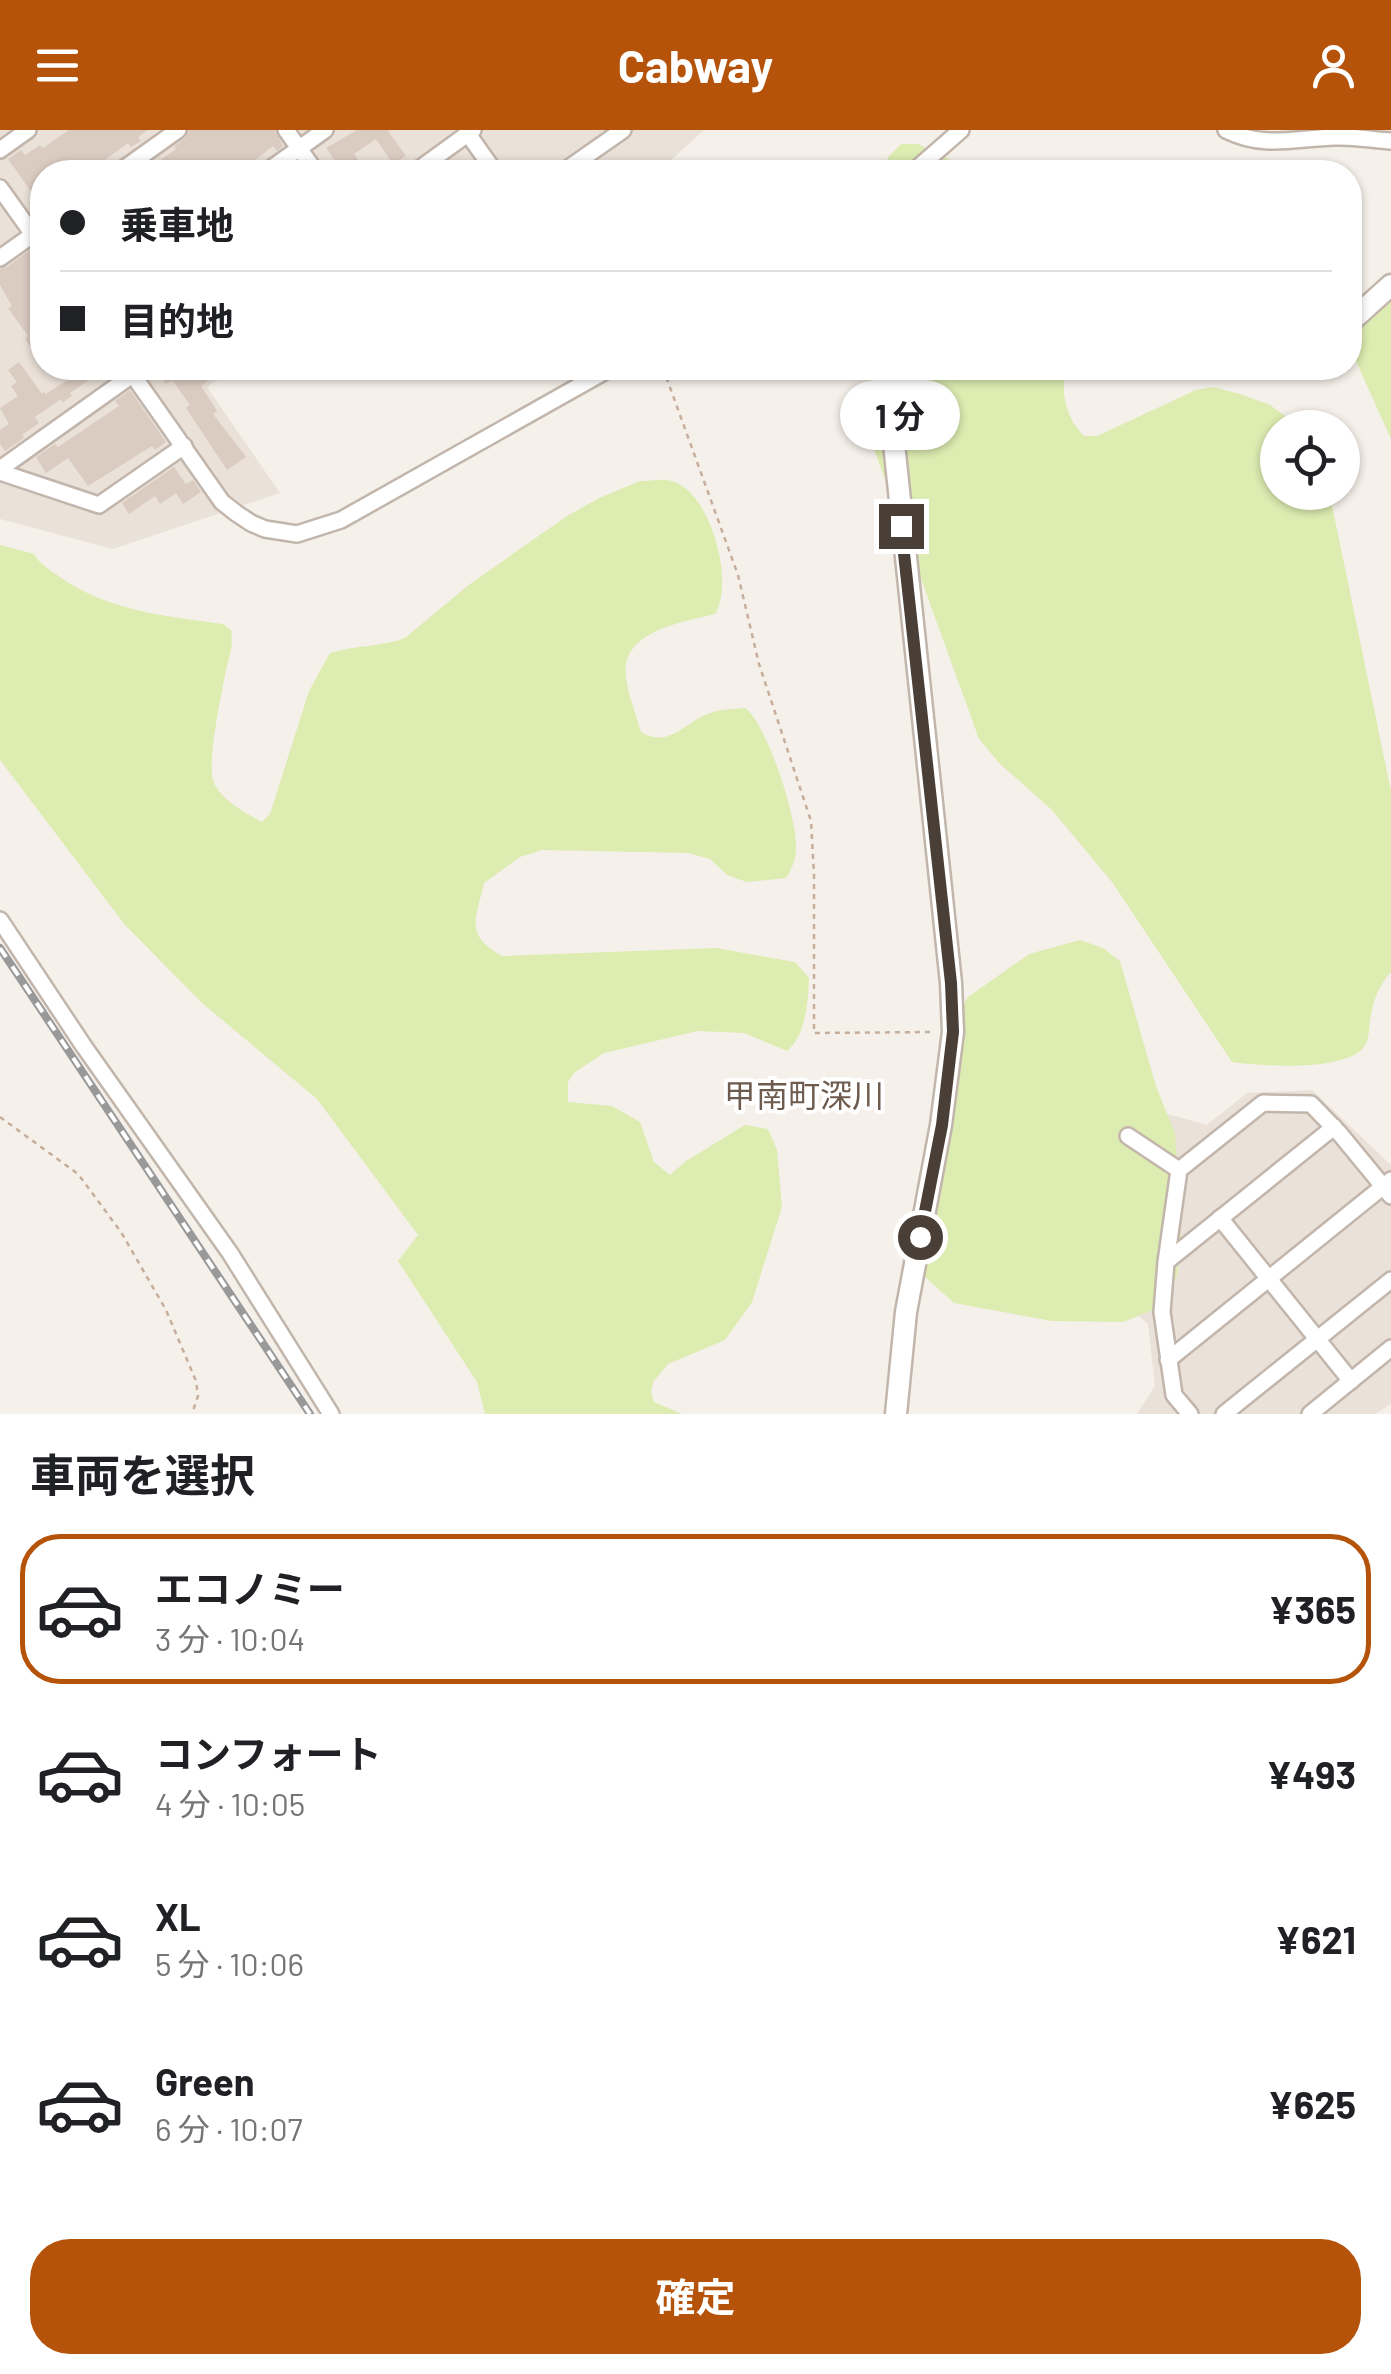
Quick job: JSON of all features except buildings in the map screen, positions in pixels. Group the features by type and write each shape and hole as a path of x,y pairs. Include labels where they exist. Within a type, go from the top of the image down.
{"street":[{"path":"0,150 28,130"},
{"path":"137,160 178,130"},
{"path":"286,130 308,160"},
{"path":"283,160 325,130"},
{"path":"581,160 623,130"},
{"path":"927,160 961,130"},
{"path":"1226,130 1269,143 1338,137 1391,142"},
{"path":"432,160 471,132 488,160"},
{"path":"0,188 30,224"},
{"path":"0,258 30,242"},
{"path":"1362,311 1391,284"},
{"path":"0,470 121,380"},
{"path":"141,380 222,502 251,524 298,534 341,520 590,380"},
{"path":"887,380 953,1032 942,1125 906,1312 896,1414"},
{"path":"0,470 100,506 184,446"},
{"path":"0,920 230,1253 331,1414"},
{"path":"1168,1360 1388,1188 1311,1104 1263,1103 1179,1170 1162,1312 1168,1360 1174,1395 1190,1414"},
{"path":"1166,1262 1334,1128"},
{"path":"1128,1136 1179,1170"},
{"path":"1220,1218 1351,1381"},
{"path":"1224,1414 1391,1280"},
{"path":"1310,1414 1391,1348"}],"path":[{"path":"667,380 738,575 759,664 811,822 814,1033 953,1032"},
{"path":"0,1118 78,1174 121,1232 166,1310 196,1381 198,1396 192,1414"}],"shaded area":[{"path":"0,130 704,130 671,160 30,160 30,380 217,380 207,387 280,493 113,549 0,519"},
{"path":"1312,1090 1391,1165 1391,1404 1375,1414 1137,1414 1155,1386 1148,1324 1123,1302 1104,1096 1207,1125 1247,1093"}],"green space":[{"path":"901,144 918,144 950,160 887,160"},
{"path":"1391,294 1391,439 1362,375 1362,317"},
{"path":"866,380 1065,380 1066,405 1084,436 1097,436 1196,390 1213,387 1277,410 1260,410 1260,510 1333,510 1391,791 1391,972 1374,1001 1366,1044 1342,1060 1324,1063 1232,1062 1112,882 1052,810 999,763 979,739 871,441"},
{"path":"640,481 672,481 698,502 716,540 722,582 715,614 656,631 633,649 626,677 641,732 651,737 670,735 713,712 745,708 763,732 787,796 795,835 793,864 786,878 747,882 727,875 710,859 688,853 542,850 520,857 484,883 476,916 477,933 502,956 716,948 795,962 809,978 808,997 802,1027 787,1051 744,1033 698,1031 604,1053 574,1073 568,1082 568,1102 612,1106 640,1122 654,1162 670,1175 745,1125 768,1129 777,1150 782,1207 752,1302 725,1340 668,1364 653,1382 654,1402 682,1414 485,1414 477,1382 398,1261 418,1235 317,1099 202,1003 125,925 0,760 0,545 34,554 47,568 96,597 158,614 223,624 231,630 212,774 223,796 262,822 270,814 309,691 330,653 405,638 470,584 567,516"},
{"path":"1080,940 1103,948 1120,961 1156,1086 1175,1134 1181,1238 1177,1276 1163,1306 1123,1322 1052,1321 954,1303 924,1276 914,1239 954,1020 968,997 1029,954"}],"railway":[{"path":"0,948 310,1414"}],"district":[{"name":"甲南町深川","path":"804,1094"}],"route":[{"path":"901,526 951,983 953,1032 942,1125 920,1237"}]}
